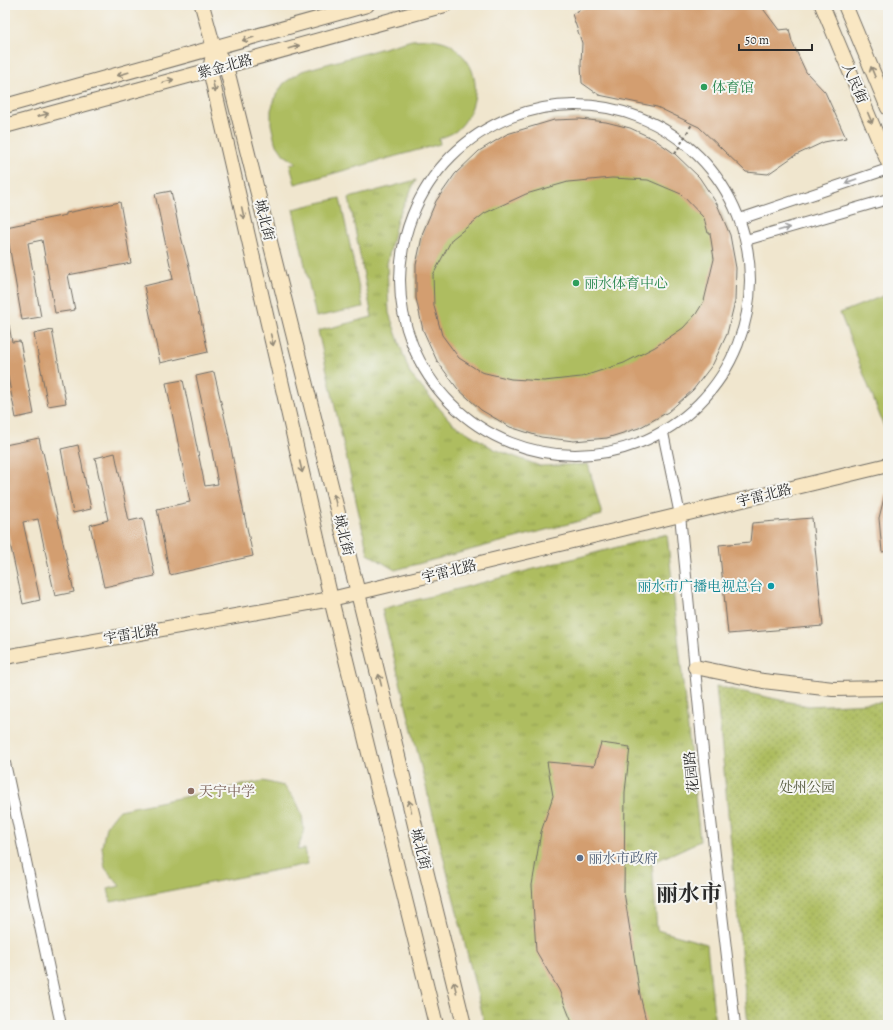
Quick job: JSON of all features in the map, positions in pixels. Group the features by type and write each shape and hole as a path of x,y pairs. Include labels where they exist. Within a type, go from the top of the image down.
{"main road":[{"name":"城北街","path":"202,5 214,48 226,66 464,1025"},
{"name":"紫金北路","path":"5,106 367,5"},
{"name":"紫金北路","path":"5,126 445,5"},
{"name":"人民街","path":"822,5 888,162"},
{"name":"人民街","path":"845,5 888,108"},
{"name":"城北街","path":"214,48 210,70 331,599 436,1025"},
{"name":"宇雷北路","path":"5,657 331,599 888,465"},
{"path":"695,667 763,681 833,689 888,688"}],"street":[{"path":"585,103 625,110 662,126 695,151 722,182 740,219 746,240 751,277 747,314 736,350 718,382 694,410 663,432 626,449 586,456 545,454 506,442 471,422 441,394 418,359 404,321 399,280 404,239 418,201 440,166 470,138 505,118 544,106 585,103"},
{"path":"740,219 888,169"},
{"path":"746,240 888,199"},
{"name":"花园路","path":"663,432 680,515 704,761 735,1025"},
{"path":"5,763 60,1025"}],"path":[{"path":"675,154 692,124"}],"green space":[{"path":"432,39 451,45 467,60 472,70 475,81 475,92 470,113 464,123 456,131 439,139 440,144 295,184 290,165 297,163 284,155 275,142 271,124 271,110 276,95 284,83 302,71 412,40"},
{"name":"丽水体育中心","path":"580,119 604,121 625,127 657,142 671,151 684,162 707,189 717,204 730,235 668,412 639,428 607,438 574,441 541,437 510,427 481,410 457,388 437,361 416,298 416,265 423,232 436,201 455,174 479,151 554,120"},
{"path":"416,180 397,219 387,264 389,313 410,374 452,423 494,449 540,466 588,464 602,515 395,570 368,554 318,331 372,317 349,198"},
{"path":"340,198 363,307 316,317 293,209"},
{"path":"888,294 888,427 885,429 840,313"},
{"path":"667,534 700,841 652,863 657,930 707,944 715,1025 485,1025 382,609"},
{"name":"处州公园","path":"716,686 808,706 888,702 888,1025 748,1025"},
{"path":"263,781 284,786 296,801 302,814 304,833 297,850 305,849 308,864 111,902 108,889 120,886 105,868 102,847 106,826 119,810"}],"building":[{"name":"体育馆","path":"589,5 761,6 779,30 789,29 792,42 806,72 825,92 846,138 824,142 794,156 768,174 746,172 699,127 657,107 599,95 582,83 582,43 572,14"},
{"path":"580,119 606,122 630,128 654,139 675,154 699,177 717,204 730,235 736,268 735,301 727,334 713,364 693,390 668,412 639,428 607,438 574,441 541,437 510,427 481,410 457,388 437,361 423,330 416,298 416,265 423,232 436,201 455,174 479,151 507,134 554,120","holes":["612,178 648,180 681,194 704,218 708,233 710,233 714,259 704,301 696,314 683,328 655,347 624,363 581,377 544,381 511,379 481,372 459,358 442,335 434,306 433,275 452,239 485,213 526,194 568,182"]},
{"path":"171,191 208,352 160,363 144,286 173,279 155,194"},
{"path":"120,202 131,263 68,275 75,310 55,313 42,240 28,243 41,317 22,320 6,227"},
{"path":"9,325 12,342 20,341 34,414 16,418 5,362 5,326"},
{"path":"52,330 66,403 48,406 34,334"},
{"path":"214,372 228,432 253,556 170,575 157,509 190,502 166,383 183,380 205,486 218,484 196,376"},
{"path":"39,438 74,592 55,596 38,519 23,522 40,600 23,604 5,520 5,445"},
{"path":"78,445 91,509 73,513 61,449"},
{"path":"115,453 129,521 143,518 155,576 104,587 90,525 108,520 95,458"},
{"path":"885,494 888,494 888,551 882,552 879,518"},
{"name":"丽水市广播电视总台","path":"812,518 823,626 728,634 719,545 750,542 752,523"},
{"name":"丽水市政府","path":"601,743 630,747 625,792 624,892 640,995 647,1025 573,1025 559,990 536,951 532,885 541,832 553,796 547,762 594,766"}],"place":[{"name":"体育馆","path":"704,87"},
{"name":"丽水体育中心","path":"576,283"},
{"name":"丽水市广播电视总台","path":"771,586"},
{"name":"天宁中学","path":"191,791"},
{"name":"丽水市政府","path":"580,858"}],"district":[{"name":"丽水市","path":"689,893"}]}
